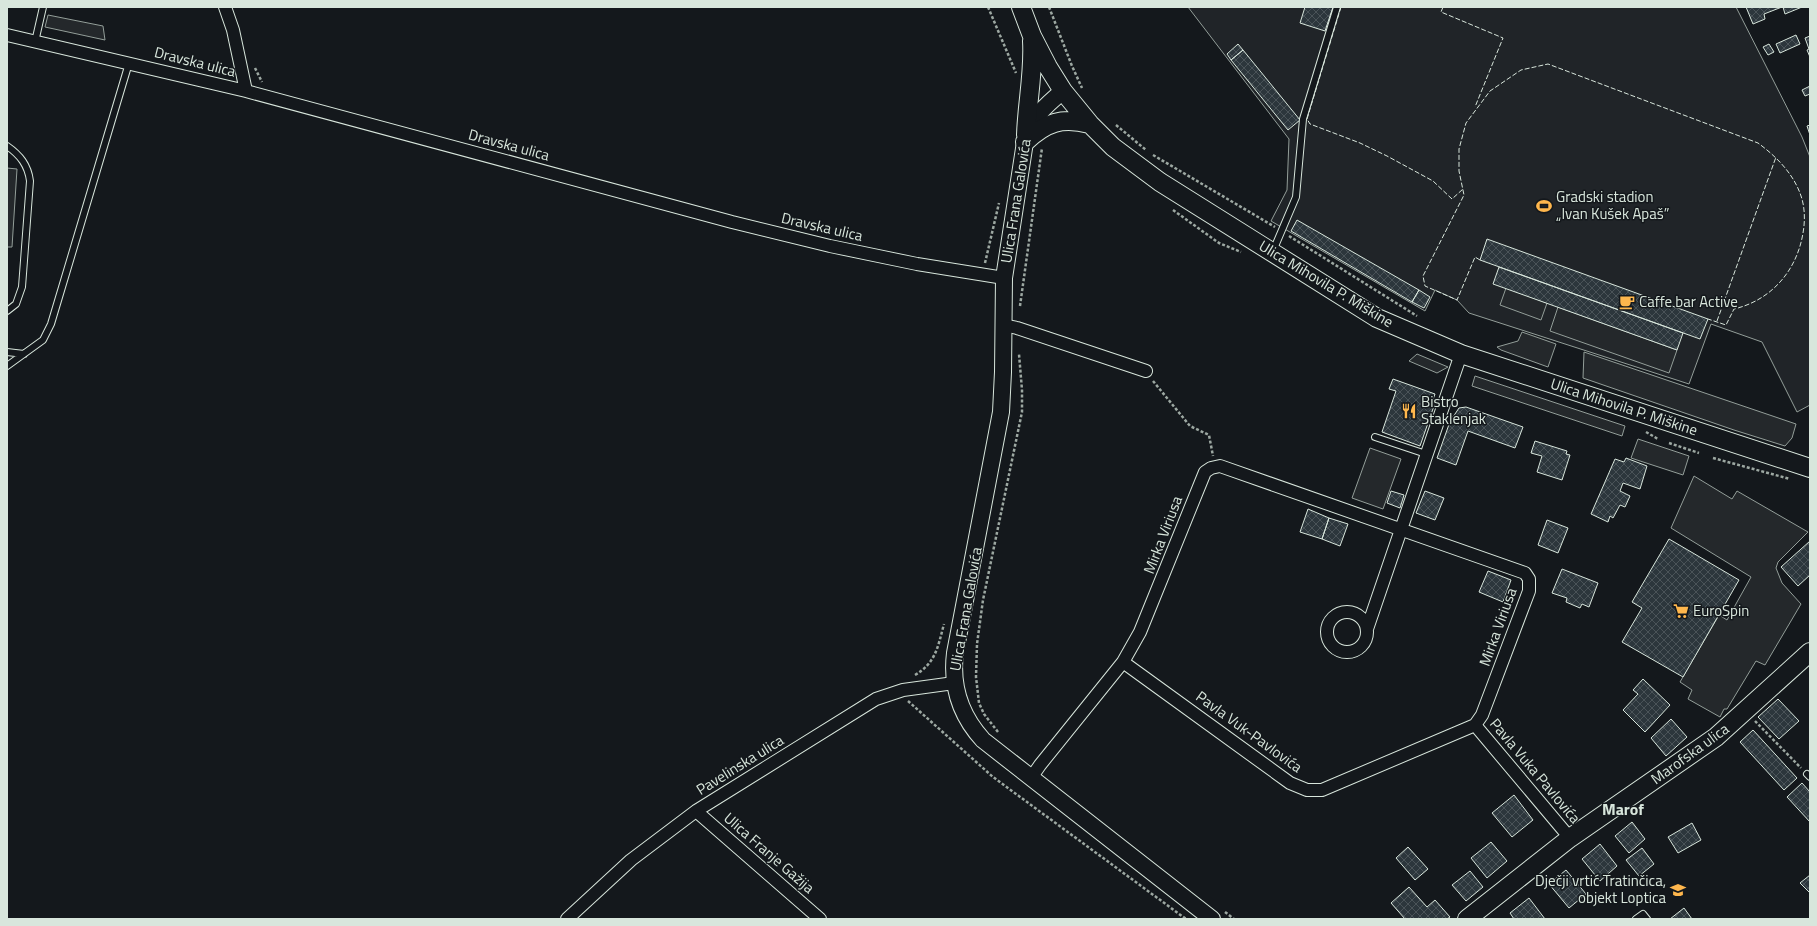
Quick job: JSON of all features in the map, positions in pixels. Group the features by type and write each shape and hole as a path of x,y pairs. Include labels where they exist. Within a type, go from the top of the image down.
{"main road":[{"name":"Ulica Mihovila P. Miškine","path":"1022,7 1032,36 1048,67 1063,91 1090,124 1131,161 1377,318 1462,354 1810,468"},
{"path":"1026,138 1033,57 1032,36"},
{"path":"1026,138 1058,121 1070,120 1090,124"},
{"name":"Marofska ulica","path":"1467,919 1570,838 1716,737 1810,652"}],"street":[{"path":"225,7 232,30 246,91"},
{"name":"Dravska ulica","path":"7,35 246,91 732,222 830,246 917,264 1004,278"},
{"name":"Ulica Frana Galovića","path":"1063,91 1037,114 1026,138 1004,278 1001,412 955,653 953,668 954,683 961,708 976,733 983,740 1212,919"},
{"path":"1003,325 1017,328 1146,371"},
{"path":"1367,629 1400,528 1462,354"},
{"name":"Mirka Viriusa","path":"1032,778 1040,765 1123,662 1140,632 1154,601 1205,472 1211,468 1220,466 1525,573 1530,579 1529,590 1482,715 1475,725"},
{"name":"Pavla Vuk-Pavlovića","path":"1123,662 1290,783 1307,790 1322,790 1475,725"},
{"name":"Pavelinska ulica","path":"566,919 631,860 696,811 876,699 903,690 954,683"},
{"name":"Pavla Vuka Pavlovića","path":"1475,725 1570,838"},
{"name":"Ulica Franje Gažija","path":"696,811 820,919"}],"lane":[{"path":"35,42 43,7"},
{"path":"1273,253 1296,197 1303,119 1337,7"},
{"path":"7,366 43,340 51,324 129,63"},
{"path":"7,146 22,159 29,172 30,181 22,287 16,304 7,311"},
{"path":"7,352 24,354"},
{"path":"1376,437 1426,454"},
{"path":"1636,919 1643,914 1647,919"}],"path":[{"path":"1049,7 1072,66 1085,92"},
{"path":"1114,124 1153,156 1282,232 1406,311 1419,317"},
{"path":"1019,313 1043,144"},
{"path":"1001,735 984,714 979,703 976,689 977,644 984,593 1022,412 1021,375 1018,347"},
{"path":"1146,371 1190,426 1209,435 1213,458"},
{"path":"1669,443 1699,453"},
{"path":"1209,460 1218,458"},
{"path":"1713,458 1795,481"},
{"path":"912,676 927,667 931,661 945,622"},
{"path":"904,697 993,777 1186,919"},
{"path":"1752,718 1808,775"}],"shaded area":[{"name":"Gradski stadion „Ivan Kušek Apaš”","path":"1188,7 1736,7 1802,137 1810,157 1810,405 1797,412 1762,342 1711,324 1689,384 1469,313 1457,300 1435,290 1425,311 1271,221 1287,190 1289,139"},
{"path":"48,15 103,26 105,40 45,27"},
{"path":"7,168 17,169 12,247 7,247"},
{"path":"1506,288 1547,303 1541,320 1500,305"},
{"path":"1558,307 1677,350 1669,373 1550,331"},
{"path":"1522,332 1556,344 1548,367 1501,350 1497,347 1518,341"},
{"path":"1584,352 1796,424 1792,438 1785,446 1583,378"},
{"path":"1417,354 1448,367 1437,373 1409,361"},
{"path":"1475,376 1625,426 1622,436 1472,386"},
{"path":"1638,439 1689,456 1683,475 1631,458"},
{"path":"1370,448 1401,459 1383,509 1352,498"},
{"path":"1694,476 1732,499 1737,491 1808,532 1778,562 1776,568 1782,583 1801,604 1765,665 1756,661 1727,709 1724,709 1720,717 1688,699 1692,690 1680,682 1719,615 1727,620 1751,577 1671,528"}],"building":[{"path":"1305,7 1333,7 1325,31 1300,23"},
{"path":"1746,7 1782,7 1764,14 1765,19 1753,24"},
{"path":"1783,7 1802,7 1785,14"},
{"path":"1796,35 1800,44 1780,53 1776,44"},
{"path":"1810,36 1810,57 1805,38"},
{"path":"1238,44 1243,50 1231,60 1227,54"},
{"path":"1769,44 1774,52 1768,55 1763,47"},
{"path":"1243,50 1300,120 1288,130 1231,60"},
{"path":"1810,86 1810,94 1805,96 1802,90"},
{"path":"1810,125 1810,135 1807,126"},
{"path":"1297,220 1419,290 1412,302 1291,231"},
{"path":"1487,239 1708,319 1700,339 1480,260"},
{"path":"1499,267 1683,333 1677,350 1493,284"},
{"path":"1419,290 1430,297 1424,308 1412,302"},
{"path":"1393,379 1435,394 1432,402 1435,403 1420,446 1382,432 1396,391 1389,389"},
{"path":"1466,407 1523,427 1515,448 1468,431 1456,465 1437,458 1452,416 1453,417 1459,408"},
{"path":"1535,441 1567,451 1566,454 1570,455 1562,480 1537,472 1542,456 1531,453"},
{"path":"1626,458 1647,466 1640,489 1623,483 1620,491 1630,496 1625,507 1620,505 1613,518 1610,516 1608,522 1591,514 1615,459 1624,462"},
{"path":"1391,491 1404,495 1400,508 1387,503"},
{"path":"1425,491 1444,498 1435,520 1416,513"},
{"path":"1308,509 1329,518 1322,539 1300,532"},
{"path":"1329,518 1348,524 1340,546 1322,539"},
{"path":"1547,520 1568,528 1558,553 1538,545"},
{"name":"EuroSpin","path":"1669,539 1739,580 1683,677 1622,642 1642,608 1632,602"},
{"path":"1810,541 1810,575 1798,586 1781,567"},
{"path":"1562,569 1598,583 1589,607 1582,604 1580,608 1566,602 1567,598 1552,593"},
{"path":"1488,571 1511,580 1503,602 1479,592"},
{"path":"1643,679 1670,705 1645,732 1623,710 1638,694 1633,690"},
{"path":"1778,699 1799,721 1779,739 1758,717"},
{"path":"1671,719 1687,737 1666,756 1651,738"},
{"path":"1753,730 1797,778 1784,790 1740,742"},
{"path":"1802,783 1810,792 1810,822 1787,797"},
{"path":"1514,795 1533,820 1512,837 1492,813"},
{"path":"1632,822 1645,839 1629,853 1615,836"},
{"path":"1692,823 1701,840 1678,853 1668,837"},
{"path":"1491,842 1507,861 1487,878 1471,858"},
{"path":"1600,844 1617,866 1600,881 1582,859"},
{"path":"1408,847 1428,869 1415,880 1396,858"},
{"path":"1642,848 1654,864 1639,876 1626,860"},
{"path":"1566,870 1586,894 1569,908 1549,884"},
{"path":"1470,871 1483,887 1466,901 1452,885"},
{"path":"1810,875 1810,891 1809,892 1800,883"},
{"path":"1409,887 1427,907 1435,900 1450,917 1447,919 1405,919 1391,903"},
{"path":"1529,898 1545,919 1514,919 1510,913"},
{"path":"1684,908 1692,919 1670,919"}],"fence":[{"path":"1341,7 1307,119 1310,124 1360,143 1387,156 1433,181 1452,199 1463,189"},
{"path":"1443,7 1441,12 1503,38 1475,107"},
{"path":"1480,260 1475,257 1457,300 1425,286 1423,276 1464,195 1459,171 1459,149 1466,123 1490,91 1521,70 1548,64 1758,143 1772,154 1790,174 1802,199 1804,225 1800,247 1789,271 1771,291 1760,299 1748,305 1734,309 1726,325 1708,319"},
{"path":"1717,321 1776,157"}],"place":[{"name":"Gradski stadion „Ivan Kušek Apaš”","path":"1544,206"},
{"name":"Caffe bar Active","path":"1627,302"},
{"name":"Bistro Staklenjak","path":"1409,411"},
{"name":"EuroSpin","path":"1681,611"},
{"name":"Dječji vrtić Tratinčica, objekt Loptica","path":"1678,890"}],"district":[{"name":"Marof","path":"1623,809"}]}
